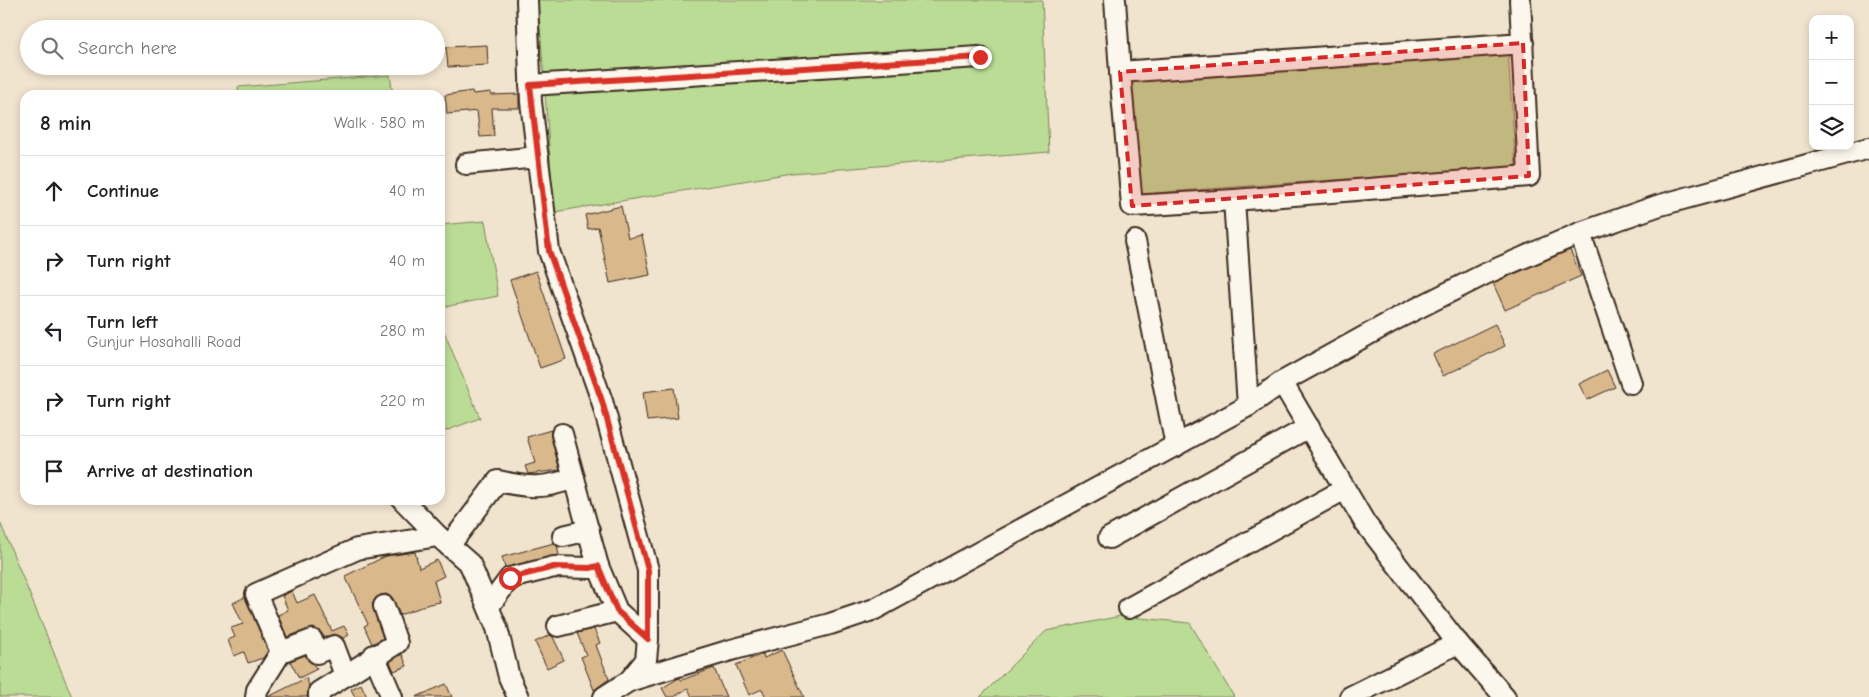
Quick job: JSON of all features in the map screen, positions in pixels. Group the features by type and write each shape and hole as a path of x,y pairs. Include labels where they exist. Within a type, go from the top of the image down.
{"street":[{"path":"527,0 530,85 549,251 602,401 648,570 648,639 646,660 629,681"},
{"path":"1116,0 1120,72 1132,206 1234,200 1529,176 1520,0"},
{"path":"1120,72 1523,42"},
{"path":"530,85 980,57"},
{"path":"604,697 629,681 732,650 830,624 875,609 1248,406 1282,382 1415,309 1485,274 1580,233 1657,206 1869,148"},
{"path":"466,164 538,157"},
{"path":"1234,200 1248,406"},
{"path":"1580,233 1631,383"},
{"path":"1135,241 1176,446"},
{"path":"1282,382 1365,524 1458,643 1505,697"},
{"path":"1109,538 1309,427"},
{"path":"562,434 598,566 617,611 648,639"},
{"path":"281,652 256,594 357,549 443,541 498,481 524,487 551,486 574,478"},
{"path":"1129,608 1345,489"},
{"path":"408,505 443,541 470,564 497,628 509,677 518,697"},
{"path":"563,536 589,530"},
{"path":"489,606 510,578 554,567 590,568 598,566"},
{"path":"320,697 319,692 374,655 398,643 384,606"},
{"path":"558,626 617,611"},
{"path":"256,697 257,690 281,652 312,640 317,653 334,646 344,675"},
{"path":"1350,697 1458,643"},
{"path":"374,655 392,697"}],"highlighted area":[{"path":"1523,43 1529,176 1132,206 1120,72"}],"green space":[{"path":"538,0 1042,0 1049,152 792,173 554,212"},
{"path":"1508,53 1516,167 1139,194 1131,80"},
{"path":"390,75 392,90 238,90 238,87"},
{"path":"485,221 498,296 445,307 445,225"},
{"path":"445,334 480,418 445,431"},
{"path":"0,522 72,697 0,697"},
{"path":"1121,616 1190,623 1234,697 980,697 1046,631"}],"building":[{"path":"487,45 488,65 448,67 446,47"},
{"path":"472,91 473,94 491,92 491,95 519,94 519,108 492,108 494,136 480,137 477,111 447,114 445,95"},
{"path":"621,206 628,238 642,235 650,275 610,283 598,227 588,229 585,215"},
{"path":"1570,250 1581,276 1505,310 1493,283"},
{"path":"536,271 566,359 540,368 510,280"},
{"path":"1495,324 1505,346 1443,376 1433,354"},
{"path":"1607,370 1615,387 1587,400 1579,384"},
{"path":"674,388 678,418 647,421 643,392"},
{"path":"551,430 551,437 560,470 528,474 525,466 535,463 527,437"},
{"path":"554,543 557,546 559,555 505,568 502,557"},
{"path":"415,552 419,568 437,560 444,576 434,581 440,602 400,615 392,597 386,594 380,595 372,604 383,638 372,644 364,626 368,624 345,576 386,556"},
{"path":"292,591 297,603 315,595 332,631 344,626 349,635 343,638 335,634 324,637 320,631 313,628 287,637 278,615 288,610 282,596"},
{"path":"245,597 268,651 263,658 248,663 244,652 234,656 228,640 235,637 231,628 243,624 233,603"},
{"path":"594,629 600,643 596,645 609,679 594,690 581,657 586,655 577,633"},
{"path":"550,635 553,637 564,660 547,668 535,642"},
{"path":"782,650 804,697 766,697 762,689 749,695 736,665 763,654 764,658"},
{"path":"402,654 407,666 394,671 390,662"},
{"path":"305,655 317,669 299,678 290,661"},
{"path":"714,668 726,697 692,697 688,688 674,697 667,697 662,688 679,678 682,680"},
{"path":"306,678 309,685 307,697 268,697"},
{"path":"361,684 367,697 355,697 351,689"},
{"path":"446,684 452,697 416,697"}],"route":[{"path":"510,578 554,567 590,568 598,566 617,611 648,639 648,570 602,401 549,251 530,85 980,57"}]}
